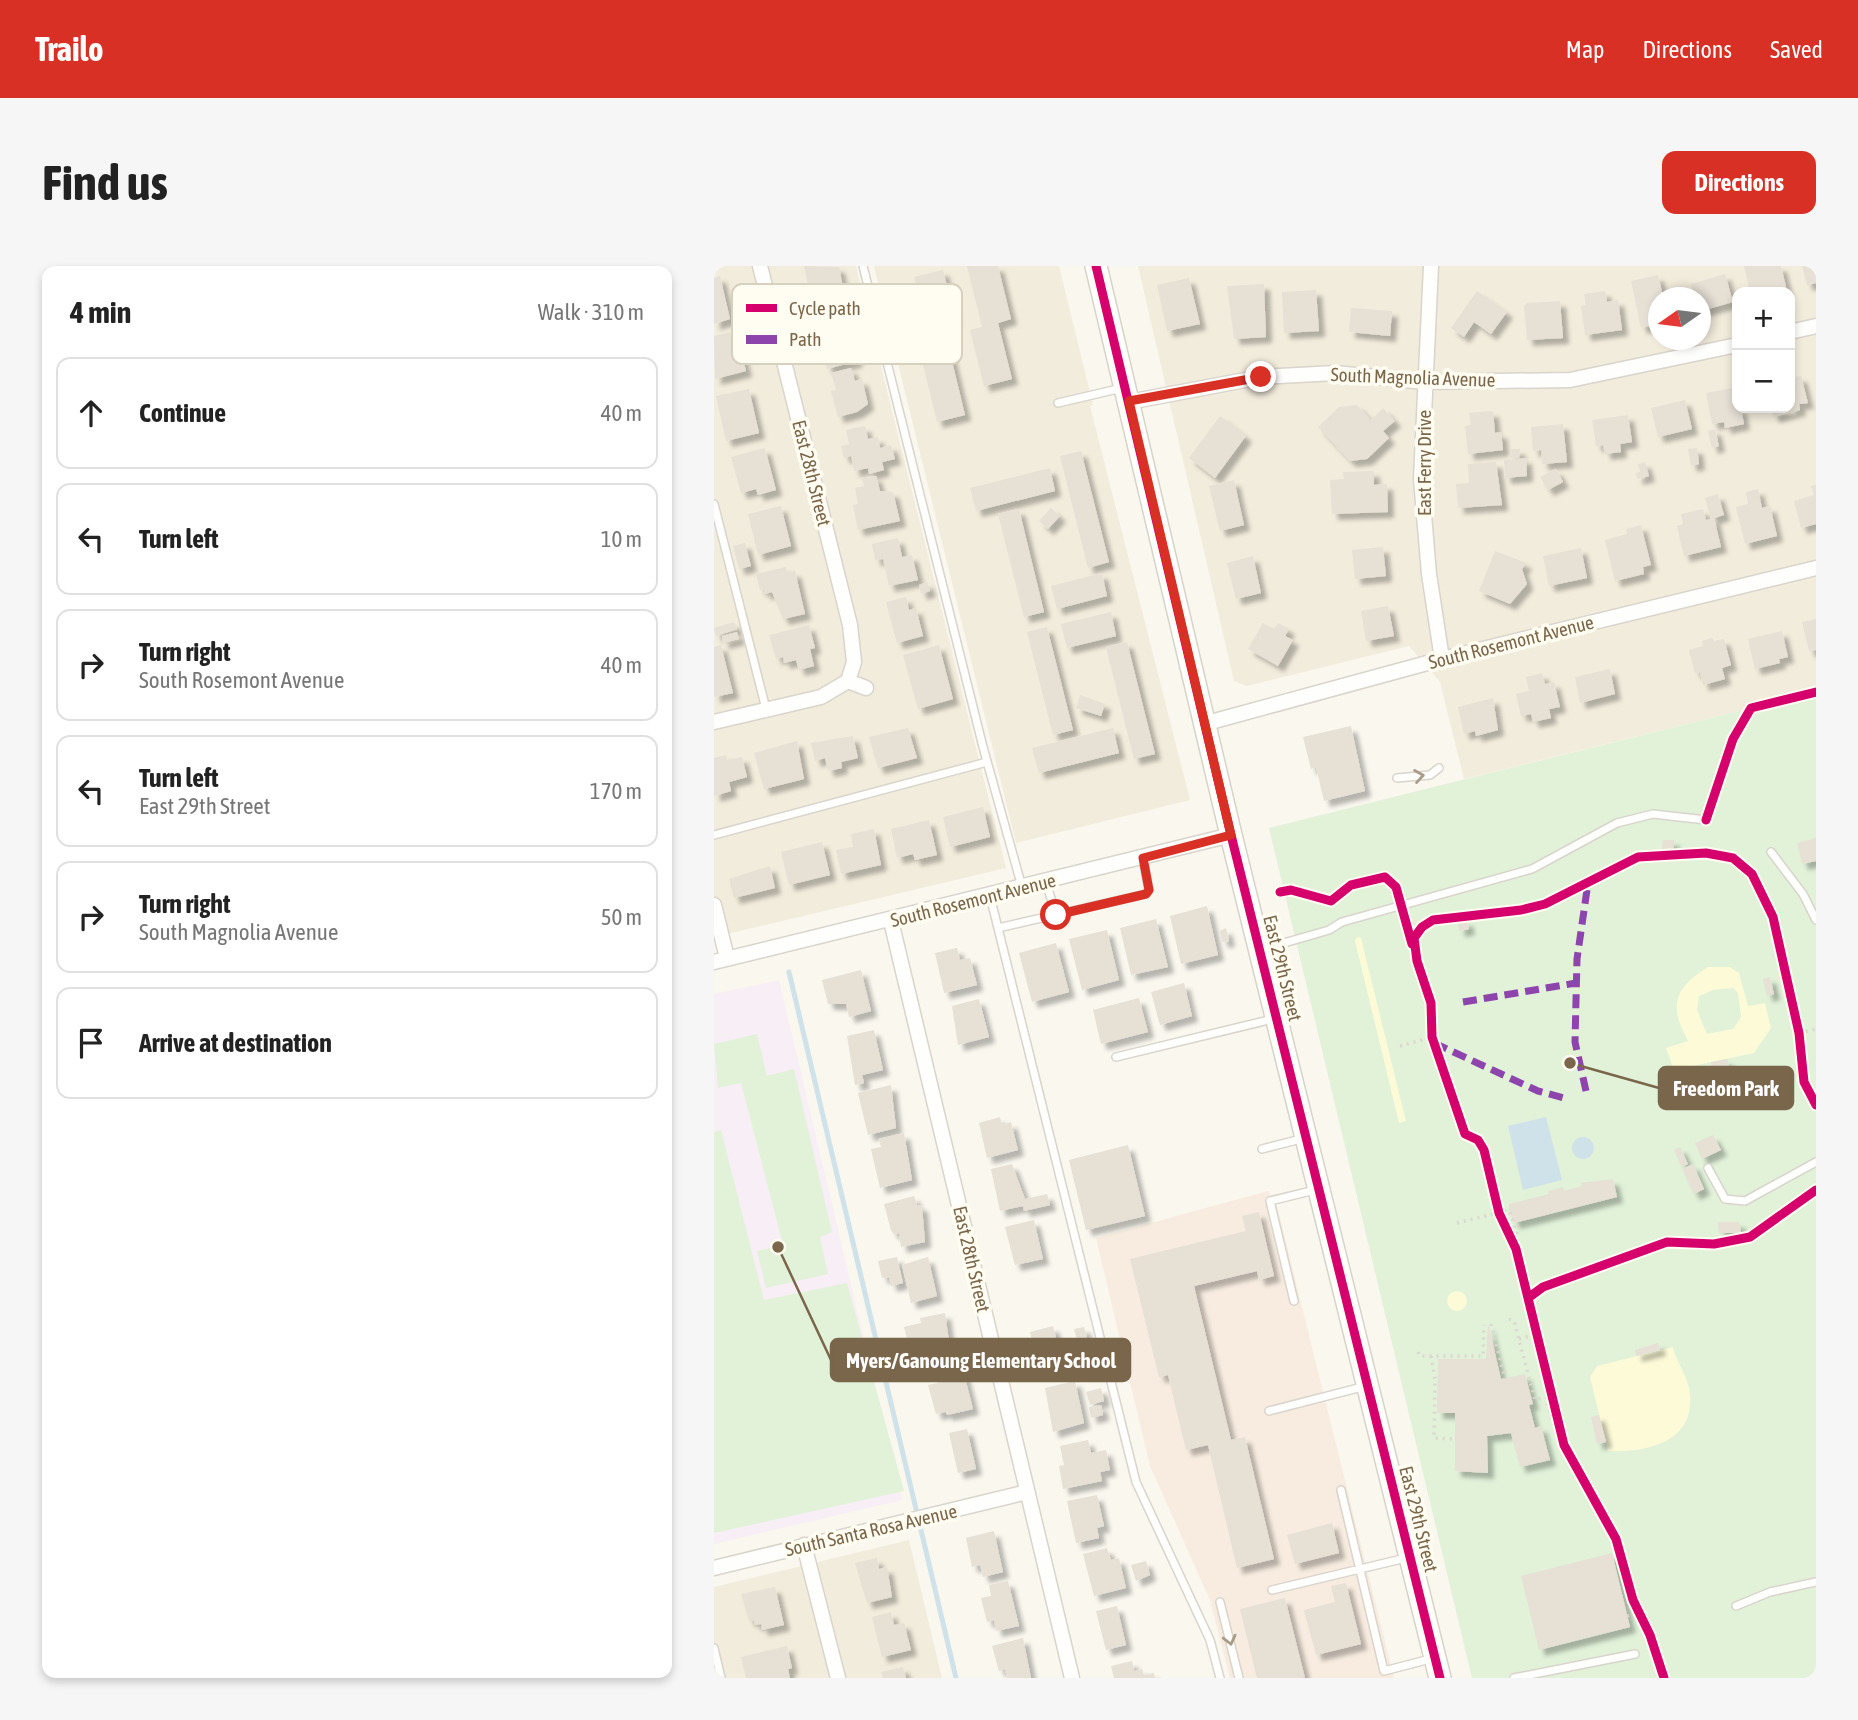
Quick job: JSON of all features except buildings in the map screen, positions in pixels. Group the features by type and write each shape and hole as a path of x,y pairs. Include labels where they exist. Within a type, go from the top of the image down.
{"street":[{"name":"East 28th Street","path":"760,266 765,284"},
{"name":"East 29th Street","path":"1096,266 1259,950 1438,1668"},
{"name":"East Ferry Drive","path":"1431,266 1421,479 1429,573 1443,659"},
{"path":"1795,331 1816,326"},
{"name":"South Magnolia Avenue","path":"1127,394 1261,377 1335,373 1425,382 1570,380 1732,346"},
{"name":"East 28th Street","path":"785,364 850,625 854,662 848,681"},
{"name":"South Rosemont Avenue","path":"1207,723 1443,659 1816,568"},
{"path":"714,722 821,697 848,681 866,688"},
{"name":"South Rosemont Avenue","path":"721,960 891,921 1231,835"},
{"path":"714,905 721,960"},
{"name":"East 28th Street","path":"891,921 1072,1678"},
{"name":"South Santa Rosa Avenue","path":"714,1568 1027,1492"},
{"path":"804,1545 838,1678"}],"lane":[{"path":"863,266 868,284"},
{"path":"888,364 987,762 1022,888"},
{"path":"1058,403 1127,394"},
{"path":"714,504 766,709"},
{"path":"714,835 987,762"},
{"path":"1396,778 1430,775 1439,768"},
{"path":"1259,950 1329,930 1342,922 1532,869 1617,823 1653,814 1706,820"},
{"path":"1771,852 1803,894 1816,920"},
{"path":"998,928 1146,894 1149,890 1143,858"},
{"path":"1046,882 1056,915"},
{"path":"990,896 1136,1482 1210,1640 1220,1678"},
{"path":"1116,1057 1277,1018"},
{"path":"1262,1149 1307,1137"},
{"path":"1709,1168 1725,1199 1734,1202 1751,1198 1816,1162"},
{"path":"1294,1301 1270,1201 1319,1189"},
{"path":"1269,1411 1368,1386"},
{"path":"1341,1490 1384,1671 1438,1668"},
{"path":"1272,1590 1410,1557"},
{"path":"1736,1606 1770,1592 1816,1582"},
{"path":"1220,1602 1239,1678"},
{"path":"714,1648 721,1678"},
{"path":"1514,1678 1635,1654"}],"path":[{"path":"1400,1046 1433,1040 1431,1022"},
{"path":"1800,1045 1798,1028 1816,1029"},
{"path":"1495,1197 1499,1213 1516,1249"},
{"path":"1457,1223 1509,1210 1518,1236"},
{"path":"1509,1319 1514,1321 1535,1400 1546,1397 1553,1423"},
{"path":"1519,1339 1537,1338 1533,1322"},
{"path":"1491,1324 1505,1379"},
{"path":"1419,1353 1420,1356 1485,1358 1485,1325"},
{"path":"1431,1356 1435,1379 1434,1438 1455,1439"},
{"path":"1548,1387 1561,1433"},
{"path":"1633,1600 1645,1623"},
{"path":"1628,1616 1639,1613"}],"shaded area":[{"path":"714,266 856,266 860,284 732,284 732,364 880,364 1006,868 714,937"},
{"path":"874,266 1059,266 1093,405 1090,406 1190,800 1016,843 898,364 962,364 962,284 878,284"},
{"path":"1138,266 1816,266 1816,692 1464,779 1440,682 1409,646 1247,686 1234,681"},
{"path":"779,980 902,1500 714,1544 714,994"},
{"path":"1546,1117 1562,1180 1523,1190 1508,1126"},
{"path":"1583,1137 1593,1144 1594,1148 1587,1158 1583,1159 1573,1152 1572,1148 1579,1138"},
{"path":"1268,1191 1277,1206 1394,1678 1230,1678 1210,1600 1150,1466 1096,1238"},
{"path":"909,1540 942,1678 714,1678 714,1587"}],"green space":[{"path":"1816,692 1816,1678 1472,1678 1269,828"},
{"path":"757,1034 767,1076 794,1069 832,1232 820,1237 828,1274 766,1288 757,1251 783,1245 741,1083 718,1088 714,1044"},
{"path":"721,1130 764,1300 847,1283 904,1491 714,1533 714,1132"}],"sand":[{"path":"1357,937 1361,938 1406,1121 1399,1123 1355,941"},
{"path":"1708,967 1730,967 1739,973 1748,1006 1765,1003 1771,1028 1754,1053 1674,1070 1666,1048 1688,1041 1678,1018 1678,999 1687,983","holes":["1733,988 1738,993 1741,1017 1733,1029 1707,1034 1697,1010 1699,996 1713,990"]},
{"path":"1457,1291 1464,1294 1467,1301 1464,1308 1457,1311 1450,1308 1447,1301 1450,1294"},
{"path":"1673,1347 1689,1388 1690,1406 1679,1432 1654,1446 1608,1451 1590,1377 1597,1366"}],"waterway":[{"path":"789,972 956,1678"}],"marked path":[{"path":"1586,1091 1575,1042 1577,959 1588,883"},
{"path":"1463,1002 1576,983"},
{"path":"1434,1043 1538,1091 1568,1099"}],"cycle path":[{"path":"1096,266 1231,835 1440,1678"},
{"path":"1706,820 1733,739 1751,708 1816,692"},
{"path":"1664,1678 1650,1635 1633,1600 1616,1539 1564,1445 1516,1249 1499,1213 1484,1150 1478,1140 1465,1134 1432,1037 1431,1003 1417,961 1414,938 1422,927 1433,920 1521,910 1545,904 1638,857 1706,853 1733,858 1752,874 1773,917 1799,1033 1804,1082 1816,1105"},
{"path":"1280,892 1291,890 1331,901 1351,885 1385,877 1396,887 1412,944"},
{"path":"1528,1298 1543,1287 1667,1242 1714,1244 1750,1237 1816,1190"}],"place":[{"name":"Freedom Park","path":"1570,1063"},
{"name":"Myers/Ganoung Elementary School","path":"778,1247"}],"route":[{"path":"1056,915 1146,894 1149,890 1143,858 1231,835 1207,723 1129,401 1261,377"}]}
